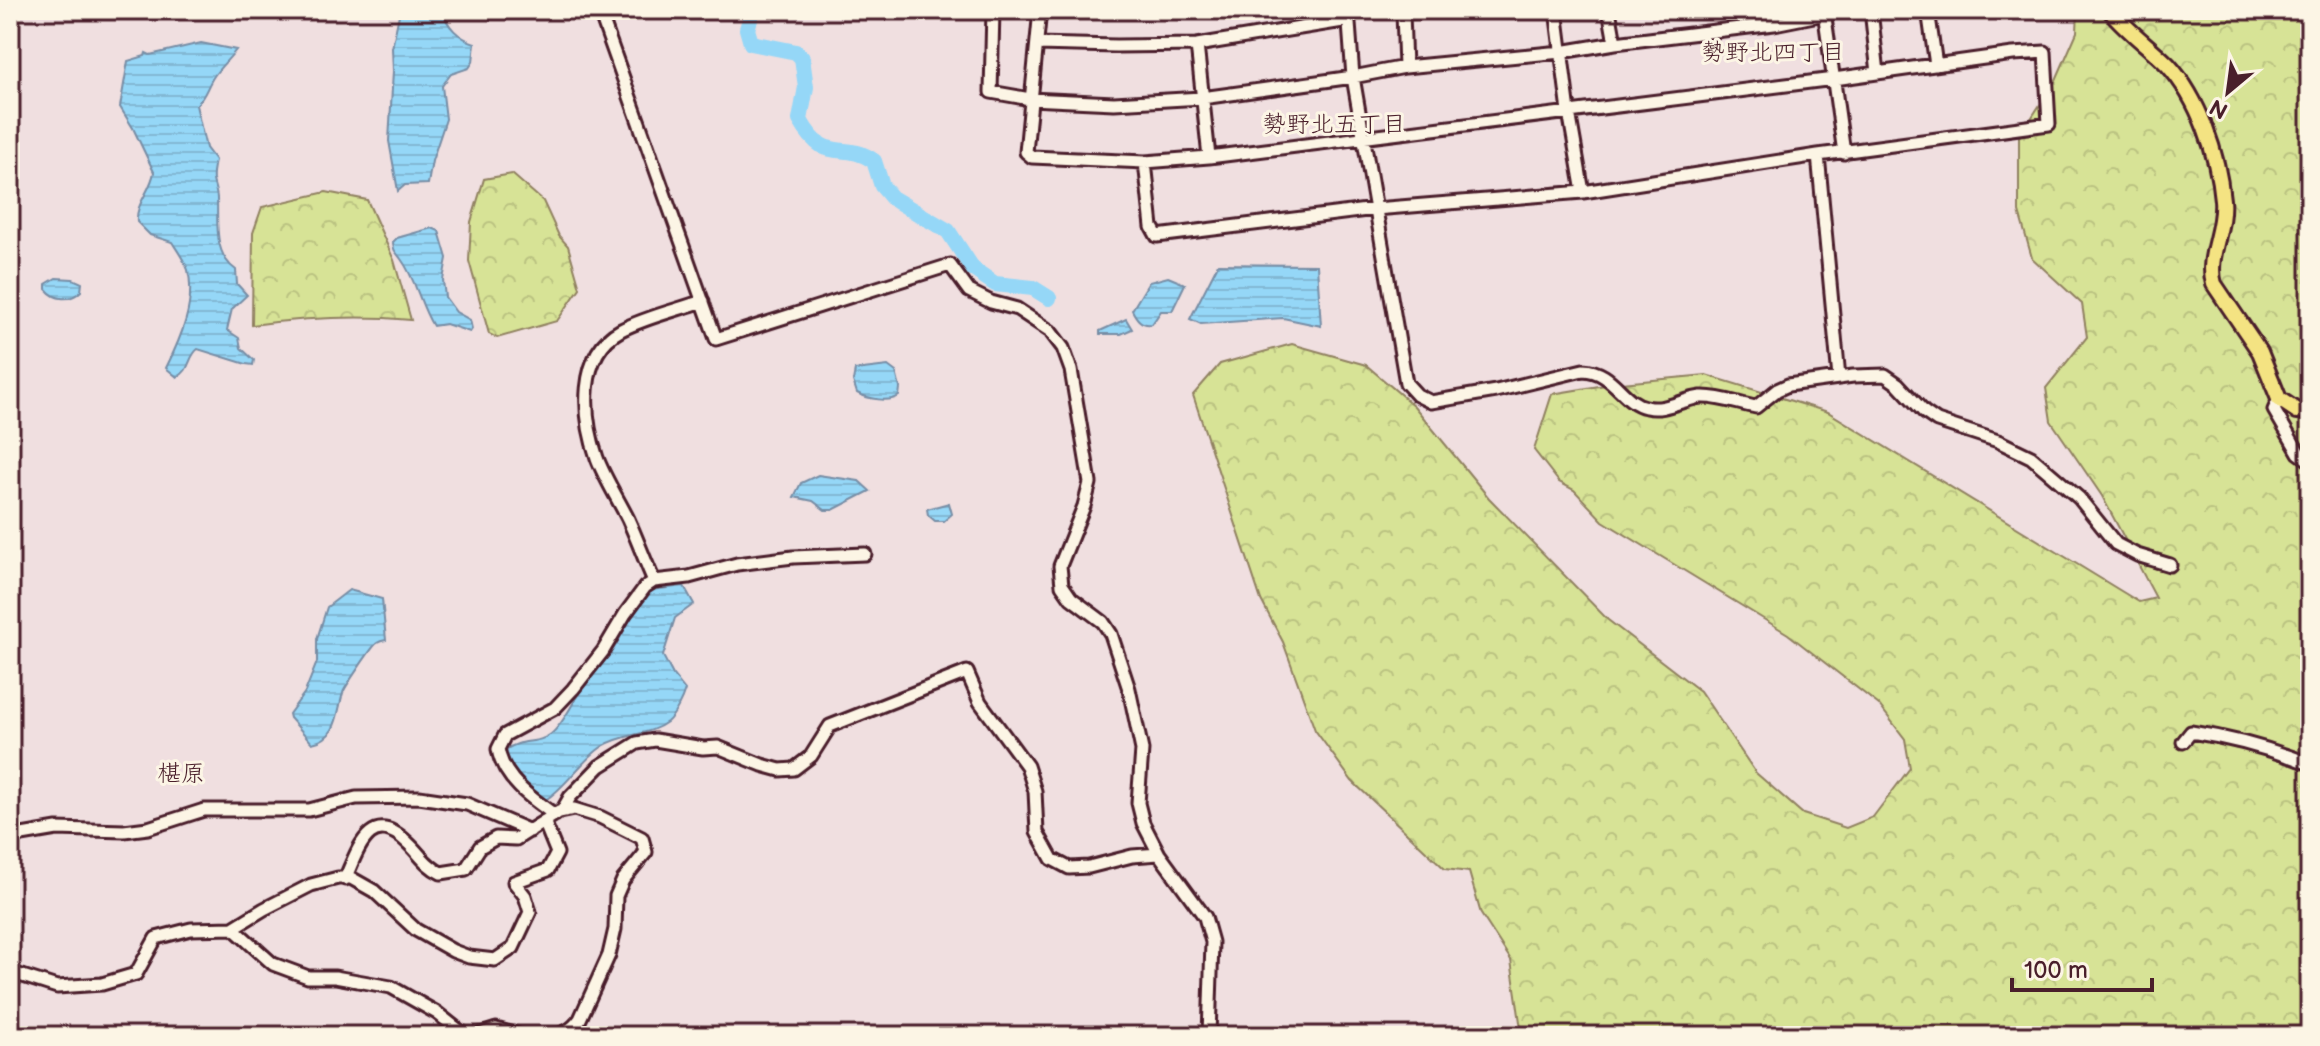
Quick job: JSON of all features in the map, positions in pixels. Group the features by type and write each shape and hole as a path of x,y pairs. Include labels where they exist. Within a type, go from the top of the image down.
{"main road":[{"path":"2110,10 2170,68 2192,102 2212,152 2223,211 2211,273 2214,284 2260,352 2279,399 2297,411 2310,411"}],"street":[{"path":"599,10 716,339 950,265 969,291 991,302 1017,309 1050,331 1063,348 1071,370 1090,483 1060,566 1062,585 1071,598 1103,622 1111,634 1129,689 1142,750 1138,803 1148,836 1205,917 1212,942 1209,1036"},
{"path":"993,10 991,92 1030,99 1114,103 1202,98 1405,67 1561,52 1774,24 1824,12 1844,153"},
{"path":"1040,10 1026,152 1029,155 1145,162 1209,157 2045,52 2049,124 1818,155 1583,192 1375,209 1157,236 1152,227 1145,162"},
{"path":"1405,67 1403,13 1437,10"},
{"path":"1556,10 1583,192"},
{"path":"1609,10 1615,43"},
{"path":"1772,10 1774,24"},
{"path":"1871,10 1878,73"},
{"path":"1928,10 1936,65"},
{"path":"1037,44 1197,45 1349,15 1353,77 1406,383 1417,395 1431,402 1593,370 1645,407 1661,407 1700,397 1756,407 1788,385 1885,375 1937,421 1998,441 2031,457 2079,498 2116,544 2137,555 2170,565"},
{"path":"1197,45 1209,157"},
{"path":"1818,155 1839,378"},
{"path":"654,581 598,461 590,437 587,386 591,367 604,344 621,330 703,301"},
{"path":"2279,399 2274,410 2299,453 2310,461"},
{"path":"554,816 521,789 503,765 498,749 505,735 555,708 573,689 603,651 645,587 654,581 689,577 751,562 865,554"},
{"path":"10,972 57,987 102,984 136,974 156,938 191,929 233,928 311,885 338,878 351,878 374,891 416,930 453,951 469,957 495,960 513,948 530,912 525,896 514,882 548,870 557,853 554,816 600,766 637,743 655,740 703,748 718,747 771,768 794,769 811,756 830,726 967,672 980,702 1027,766 1035,791 1037,832 1052,859 1069,868 1159,854"},
{"path":"2183,742 2191,732 2224,737 2277,751 2310,764"},
{"path":"10,837 57,829 124,831 148,828 204,810 309,810 356,798 419,797 467,804 530,831"},
{"path":"345,879 364,835 377,829 386,830 406,841 425,863 441,873 466,869 480,847 496,838 516,839 554,816 574,809 600,817 642,838 646,852 623,880 616,896 615,929 609,955 580,1019 575,1027 564,1034 551,1036"},
{"path":"233,928 273,964 308,977 347,979 391,987 437,1013 466,1036"},
{"path":"474,1036 496,1029 522,1036"}],"green space":[{"path":"2078,10 2310,10 2310,1036 1522,1036 1511,960 1481,914 1469,872 1445,869 1352,781 1315,730 1283,642 1261,600 1193,395 1220,364 1292,344 1366,365 1414,406 1489,498 1608,620 1700,691 1756,773 1803,814 1846,828 1873,817 1910,768 1905,739 1879,705 1788,634 1603,521 1574,490 1559,482 1534,450 1552,394 1611,384 1706,375 1828,412 2139,602 2156,598 2102,496 2051,421 2046,388 2087,337 2082,304 2032,258 2019,212 2019,137 2056,80 2077,32"},
{"path":"512,174 543,201 559,236 568,246 580,288 557,321 497,338 489,334 469,261 471,222 484,179"},
{"path":"326,192 367,200 394,260 411,320 332,318 252,325 253,233 262,207"}],"water":[{"path":"400,10 443,10 454,31 475,43 473,62 469,68 451,74 442,86 446,119 428,184 405,185 398,191 389,141 392,48"},
{"path":"201,43 236,50 216,73 196,105 206,148 215,160 213,177 220,247 223,256 236,270 237,284 247,295 232,309 227,330 239,338 241,348 254,360 253,365 246,364 198,349 185,371 177,377 166,368 182,333 189,308 188,270 172,242 150,235 137,222 138,209 154,172 120,107 128,61 146,53 150,55"},
{"path":"432,228 439,231 447,258 443,280 445,297 456,312 470,320 470,332 446,324 433,326 406,267 394,249 393,242 397,238"},
{"path":"1218,264 1317,265 1321,326 1283,318 1201,324 1190,319"},
{"path":"1168,277 1185,284 1172,311 1161,311 1152,324 1142,323 1132,310 1149,282"},
{"path":"56,278 82,283 81,291 67,298 54,296 46,289 46,284"},
{"path":"1126,319 1132,329 1121,334 1100,334 1100,331"},
{"path":"888,366 896,372 899,396 878,399 857,393 853,381 855,370"},
{"path":"818,475 859,481 870,491 833,510 825,510 813,501 794,497 801,483"},
{"path":"949,503 952,514 944,521 935,521 928,515 927,509"},
{"path":"684,586 694,604 675,618 663,656 685,690 670,719 660,727 603,746 544,801 502,772 505,750 546,737 559,725 583,687 606,660 650,590"},
{"path":"349,590 382,599 386,640 375,645 348,684 332,730 312,743 289,714 305,692 317,662 317,639 327,607"}],"waterway":[{"path":"753,10 747,29 751,43 796,52 802,58 806,87 800,120 818,143 874,161 882,186 892,198 948,231 973,269 995,284 1033,288 1049,298"}],"district":[{"name":"勢野北四丁目","path":"1773,52"},
{"name":"勢野北五丁目","path":"1334,124"},
{"name":"椹原","path":"181,773"}]}
